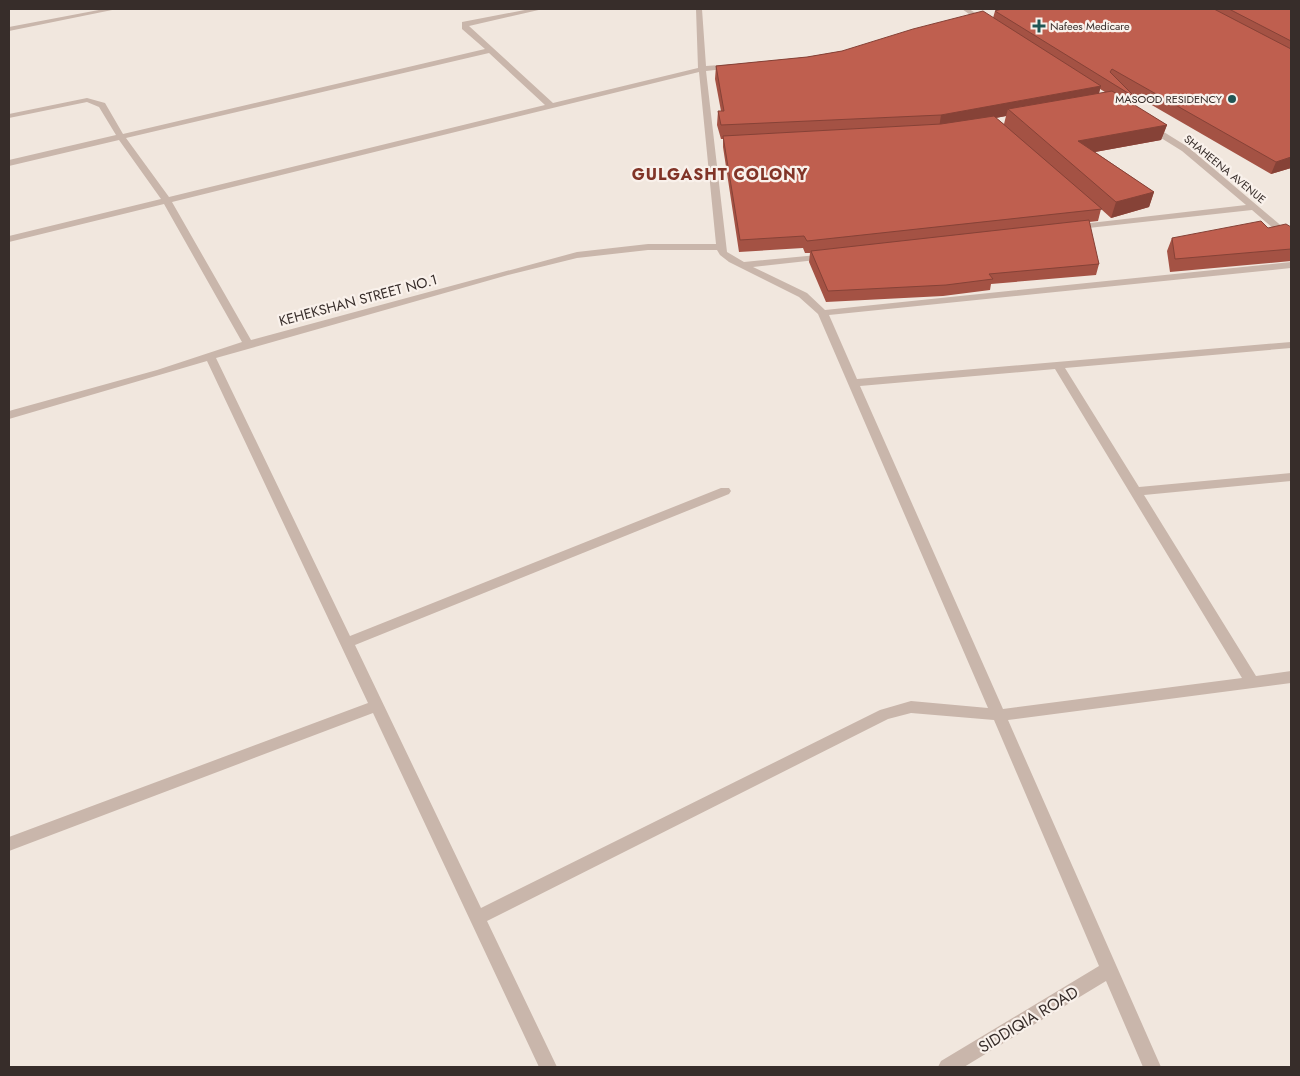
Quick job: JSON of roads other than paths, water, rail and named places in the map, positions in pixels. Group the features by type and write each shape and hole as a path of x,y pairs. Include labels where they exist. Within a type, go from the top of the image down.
{"street":[{"path":"9,28 114,9"},
{"path":"540,9 465,24 490,50 551,106"},
{"path":"699,9 702,69 720,247 723,253 743,265 803,295 823,313 1152,1067"},
{"path":"965,9 998,30"},
{"path":"966,24 991,18"},
{"path":"9,163 490,50"},
{"path":"9,239 702,69 740,66"},
{"path":"9,116 87,100 96,101 102,105 121,136 166,199 248,344"},
{"name":"SHAHEENA AVENUE","path":"1142,122 1185,149 1291,239"},
{"path":"710,144 719,143"},
{"path":"1060,229 1107,221 1255,207"},
{"name":"KEHEKSHAN STREET NO.1","path":"9,415 248,344 577,255 648,247 720,247"},
{"path":"743,265 832,255"},
{"path":"823,313 1291,265"},
{"path":"854,383 1291,345"},
{"path":"210,356 548,1067"},
{"path":"1058,366 1252,682"},
{"path":"1136,492 1291,477"},
{"path":"346,644 725,491"},
{"path":"477,918 885,714 910,707 1000,715 1291,677"},
{"path":"9,844 376,706"},
{"name":"SIDDIQIA ROAD","path":"947,1067 1109,970"}],"place":[{"name":"Nafees Medicare","path":"1039,26"},
{"name":"MASOOD RESIDENCY","path":"1232,99"}],"district":[{"name":"GULGASHT COLONY","path":"720,174"}]}
